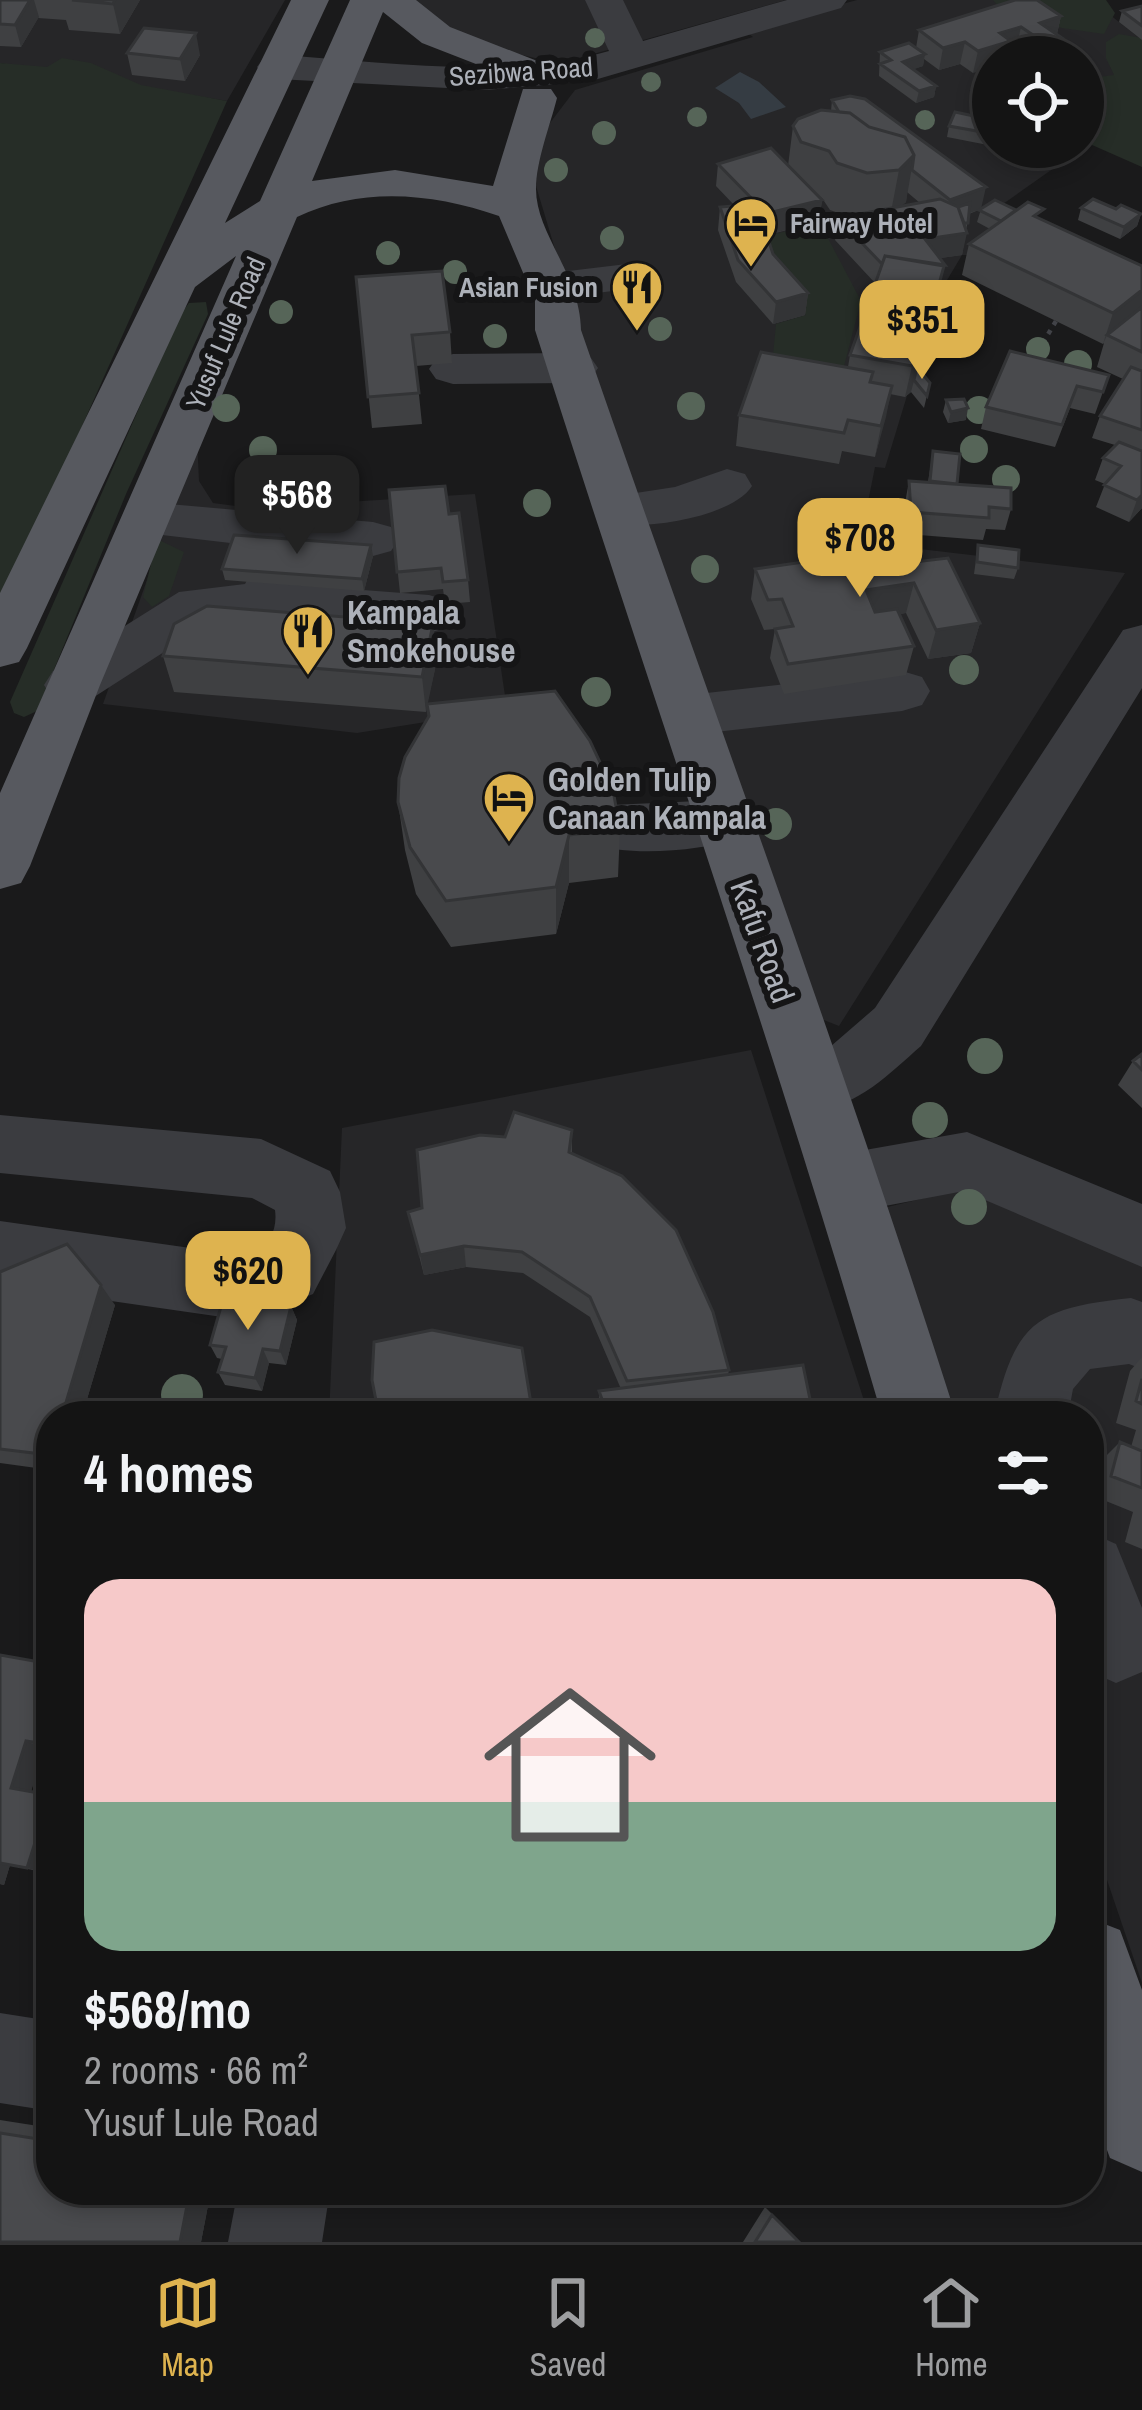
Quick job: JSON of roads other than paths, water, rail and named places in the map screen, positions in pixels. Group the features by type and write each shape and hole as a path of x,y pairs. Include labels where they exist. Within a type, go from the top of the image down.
{"main road":[{"name":"Yusuf Lule Road","path":"0,648 310,0"},
{"name":"Yusuf Lule Road","path":"0,866 14,786 72,686 369,0"},
{"path":"392,0 436,35 536,86 514,187 517,208"},
{"path":"304,146 366,183"},
{"name":"Kafu Road","path":"175,281 273,221 366,183 457,189 517,208 561,328 721,822 848,1183 914,1401"},
{"name":"Kafu Road","path":"273,221 356,202 459,209 488,224 533,317 561,328"},
{"path":"1104,2008 1142,2126"}],"street":[{"path":"604,0 631,57"},
{"name":"Sezibwa Road","path":"536,86 560,91 591,69 828,0"},
{"path":"273,79 333,85 536,86"},
{"path":"452,369 561,328 627,278"},
{"path":"621,510 682,503 727,486"},
{"path":"146,519 429,614"},
{"path":"72,686 198,605 276,566 373,539"},
{"path":"815,1084 857,1065 898,1027 1142,644"},
{"path":"689,715 902,691"},
{"path":"610,828 721,822"},
{"path":"0,1144 261,1168 306,1192 312,1228 288,1271 250,1289 0,1253"},
{"path":"848,1183 967,1161 1142,1236"},
{"path":"1033,1401 1040,1373 1071,1338 1131,1331 1142,1336"},
{"path":"1104,1613 1116,1646"},
{"path":"0,2058 36,2064"},
{"path":"275,2242 281,2205"}],"place":[{"name":"Fairway Hotel","path":"751,269"},
{"name":"Asian Fusion","path":"637,333"},
{"name":"Kampala Smokehouse","path":"308,677"},
{"name":"Golden Tulip Canaan Kampala","path":"509,844"}]}
